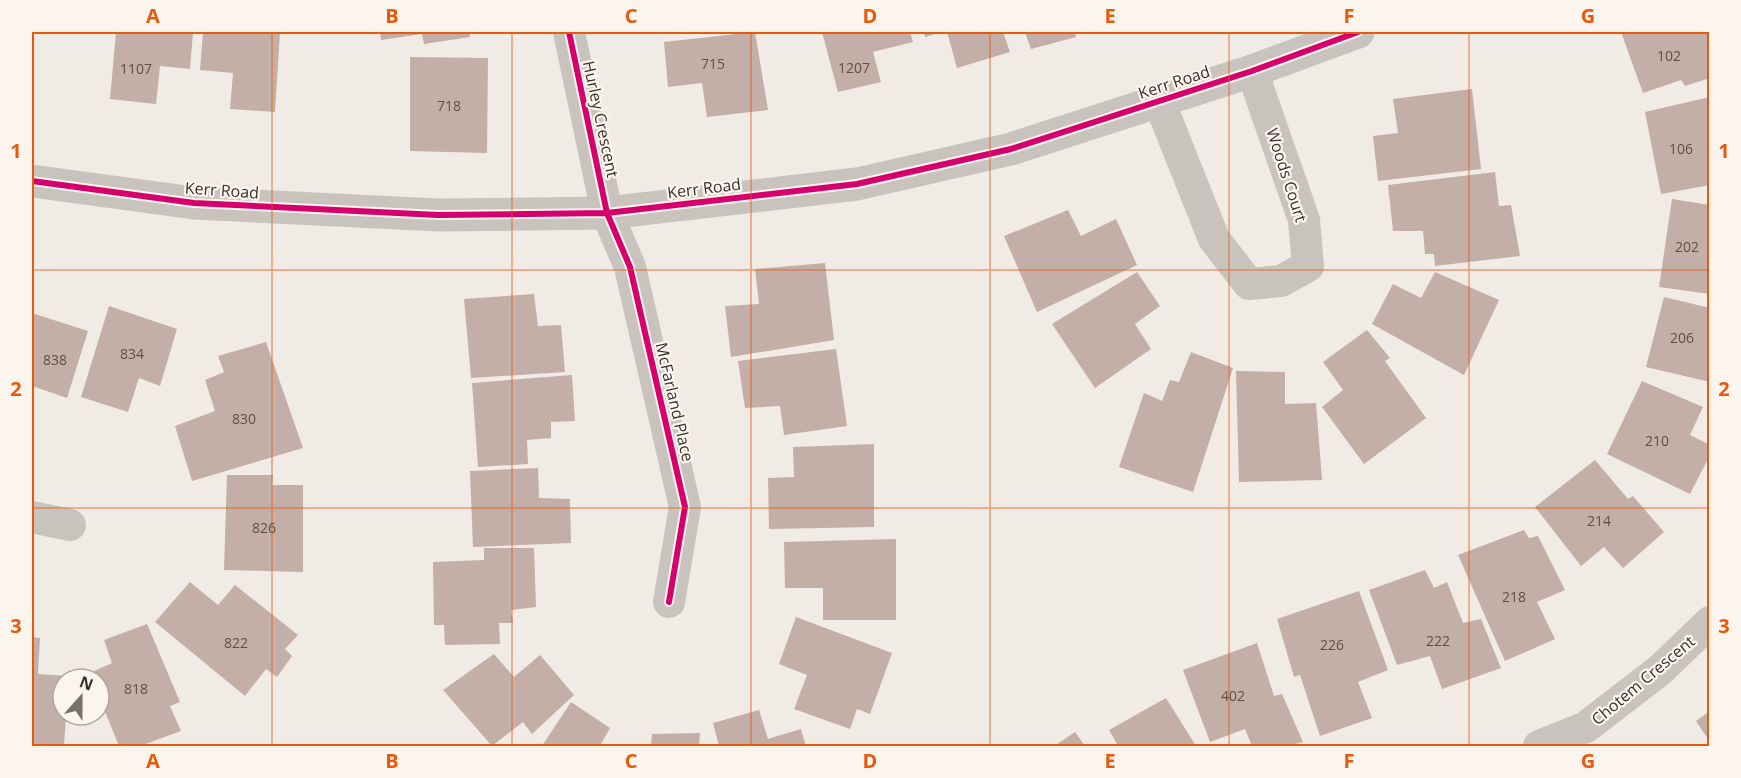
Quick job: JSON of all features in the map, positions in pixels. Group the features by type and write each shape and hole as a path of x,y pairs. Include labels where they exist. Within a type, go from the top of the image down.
{"street":[{"name":"Hurley Crescent","path":"569,32 607,213"},
{"name":"Kerr Road","path":"32,181 194,203 438,215 607,213 858,184 1011,150 1252,71 1358,32"},
{"name":"Woods Court","path":"1159,101 1214,239 1249,284 1281,281 1308,266 1304,220 1252,71"},
{"name":"McFarland Place","path":"607,213 630,267 685,507 669,602"},
{"path":"32,517 70,525"},
{"name":"Chotem Crescent","path":"1539,747 1592,737 1710,622"}],"building":[{"path":"116,32 193,32 190,69 160,66 156,104 110,99"},
{"path":"203,32 280,32 275,112 230,109 233,73 200,70"},
{"path":"380,32 469,32 470,37 424,44 422,34 381,40"},
{"path":"755,32 768,110 707,117 702,83 668,87 664,42"},
{"path":"822,32 910,32 913,42 873,52 881,82 838,92"},
{"path":"924,32 943,32 925,37"},
{"path":"947,32 1003,32 1010,52 957,68"},
{"path":"1025,32 1075,32 1076,37 1031,49"},
{"path":"1621,32 1710,32 1710,78 1685,86 1681,80 1643,93"},
{"path":"410,57 488,58 487,153 410,151"},
{"path":"1472,89 1481,169 1378,181 1373,136 1398,133 1393,99"},
{"path":"1710,97 1710,185 1661,194 1645,112"},
{"path":"1495,172 1499,206 1511,205 1520,256 1435,266 1434,254 1425,254 1423,231 1393,231 1388,185"},
{"path":"1672,199 1710,205 1710,294 1659,287"},
{"path":"1068,210 1081,236 1116,219 1137,265 1037,312 1004,236"},
{"path":"825,263 834,340 731,357 725,306 759,304 755,269"},
{"path":"1137,272 1160,306 1135,324 1151,349 1095,388 1052,324"},
{"path":"1435,272 1499,300 1464,375 1372,324 1393,284 1421,298"},
{"path":"534,294 538,326 561,325 565,372 471,378 464,299"},
{"path":"1664,297 1710,308 1710,382 1646,367"},
{"path":"109,306 177,329 160,386 139,378 128,412 81,397"},
{"path":"32,313 88,331 67,398 32,386"},
{"path":"1367,330 1390,358 1385,361 1426,418 1364,464 1322,407 1343,390 1323,362"},
{"path":"266,342 303,448 192,481 175,426 215,411 205,380 224,372 218,356"},
{"path":"836,349 847,426 784,435 780,406 745,408 738,361"},
{"path":"1191,352 1233,368 1193,492 1119,467 1144,393 1162,401 1170,380 1179,382"},
{"path":"1236,371 1285,372 1285,404 1316,403 1322,480 1239,482"},
{"path":"572,375 575,421 551,422 551,438 527,440 528,464 478,467 472,383"},
{"path":"1642,381 1703,407 1690,435 1710,445 1710,455 1690,494 1607,454"},
{"path":"874,444 874,527 769,529 768,478 794,477 793,447"},
{"path":"1595,460 1628,499 1633,496 1664,532 1623,568 1604,547 1581,566 1535,507"},
{"path":"538,468 539,498 570,499 571,543 473,547 470,471"},
{"path":"227,475 273,475 272,485 303,485 303,572 224,570"},
{"path":"1524,530 1529,538 1538,536 1565,590 1537,602 1555,639 1505,661 1458,555"},
{"path":"896,539 896,620 823,620 823,588 785,588 784,542"},
{"path":"484,548 534,548 536,607 511,610 513,623 499,623 500,644 445,645 444,625 434,625 433,562 484,560"},
{"path":"1425,570 1434,588 1447,582 1463,623 1481,619 1501,668 1442,689 1430,656 1397,665 1369,590"},
{"path":"190,582 218,605 235,585 298,635 285,649 292,656 277,677 266,669 245,696 155,622"},
{"path":"1359,591 1388,670 1358,682 1372,718 1320,736 1300,675 1294,677 1277,619"},
{"path":"796,617 892,653 870,714 857,709 850,729 794,709 807,675 779,664"},
{"path":"147,624 180,702 170,706 181,731 140,746 119,746 111,726 111,667 103,667 112,663 104,640"},
{"path":"32,637 40,638 38,674 51,675 51,727 65,727 64,746 32,746"},
{"path":"1257,643 1274,696 1282,694 1303,742 1287,746 1252,746 1245,729 1210,742 1183,670"},
{"path":"494,654 514,677 540,655 574,695 532,734 523,722 492,746 443,690"},
{"path":"1166,698 1196,746 1118,746 1109,730"},
{"path":"571,702 610,728 600,746 542,746"},
{"path":"759,710 768,739 801,729 806,746 719,746 713,723"},
{"path":"1710,711 1710,742 1696,721"},
{"path":"1075,732 1085,746 1054,746"},
{"path":"700,733 699,746 651,746 652,734"}],"cycle path":[{"path":"569,32 607,213 630,267 685,507 669,602"},
{"path":"32,181 194,203 438,215 607,213 857,184 1011,149 1252,71 1358,32"}]}
